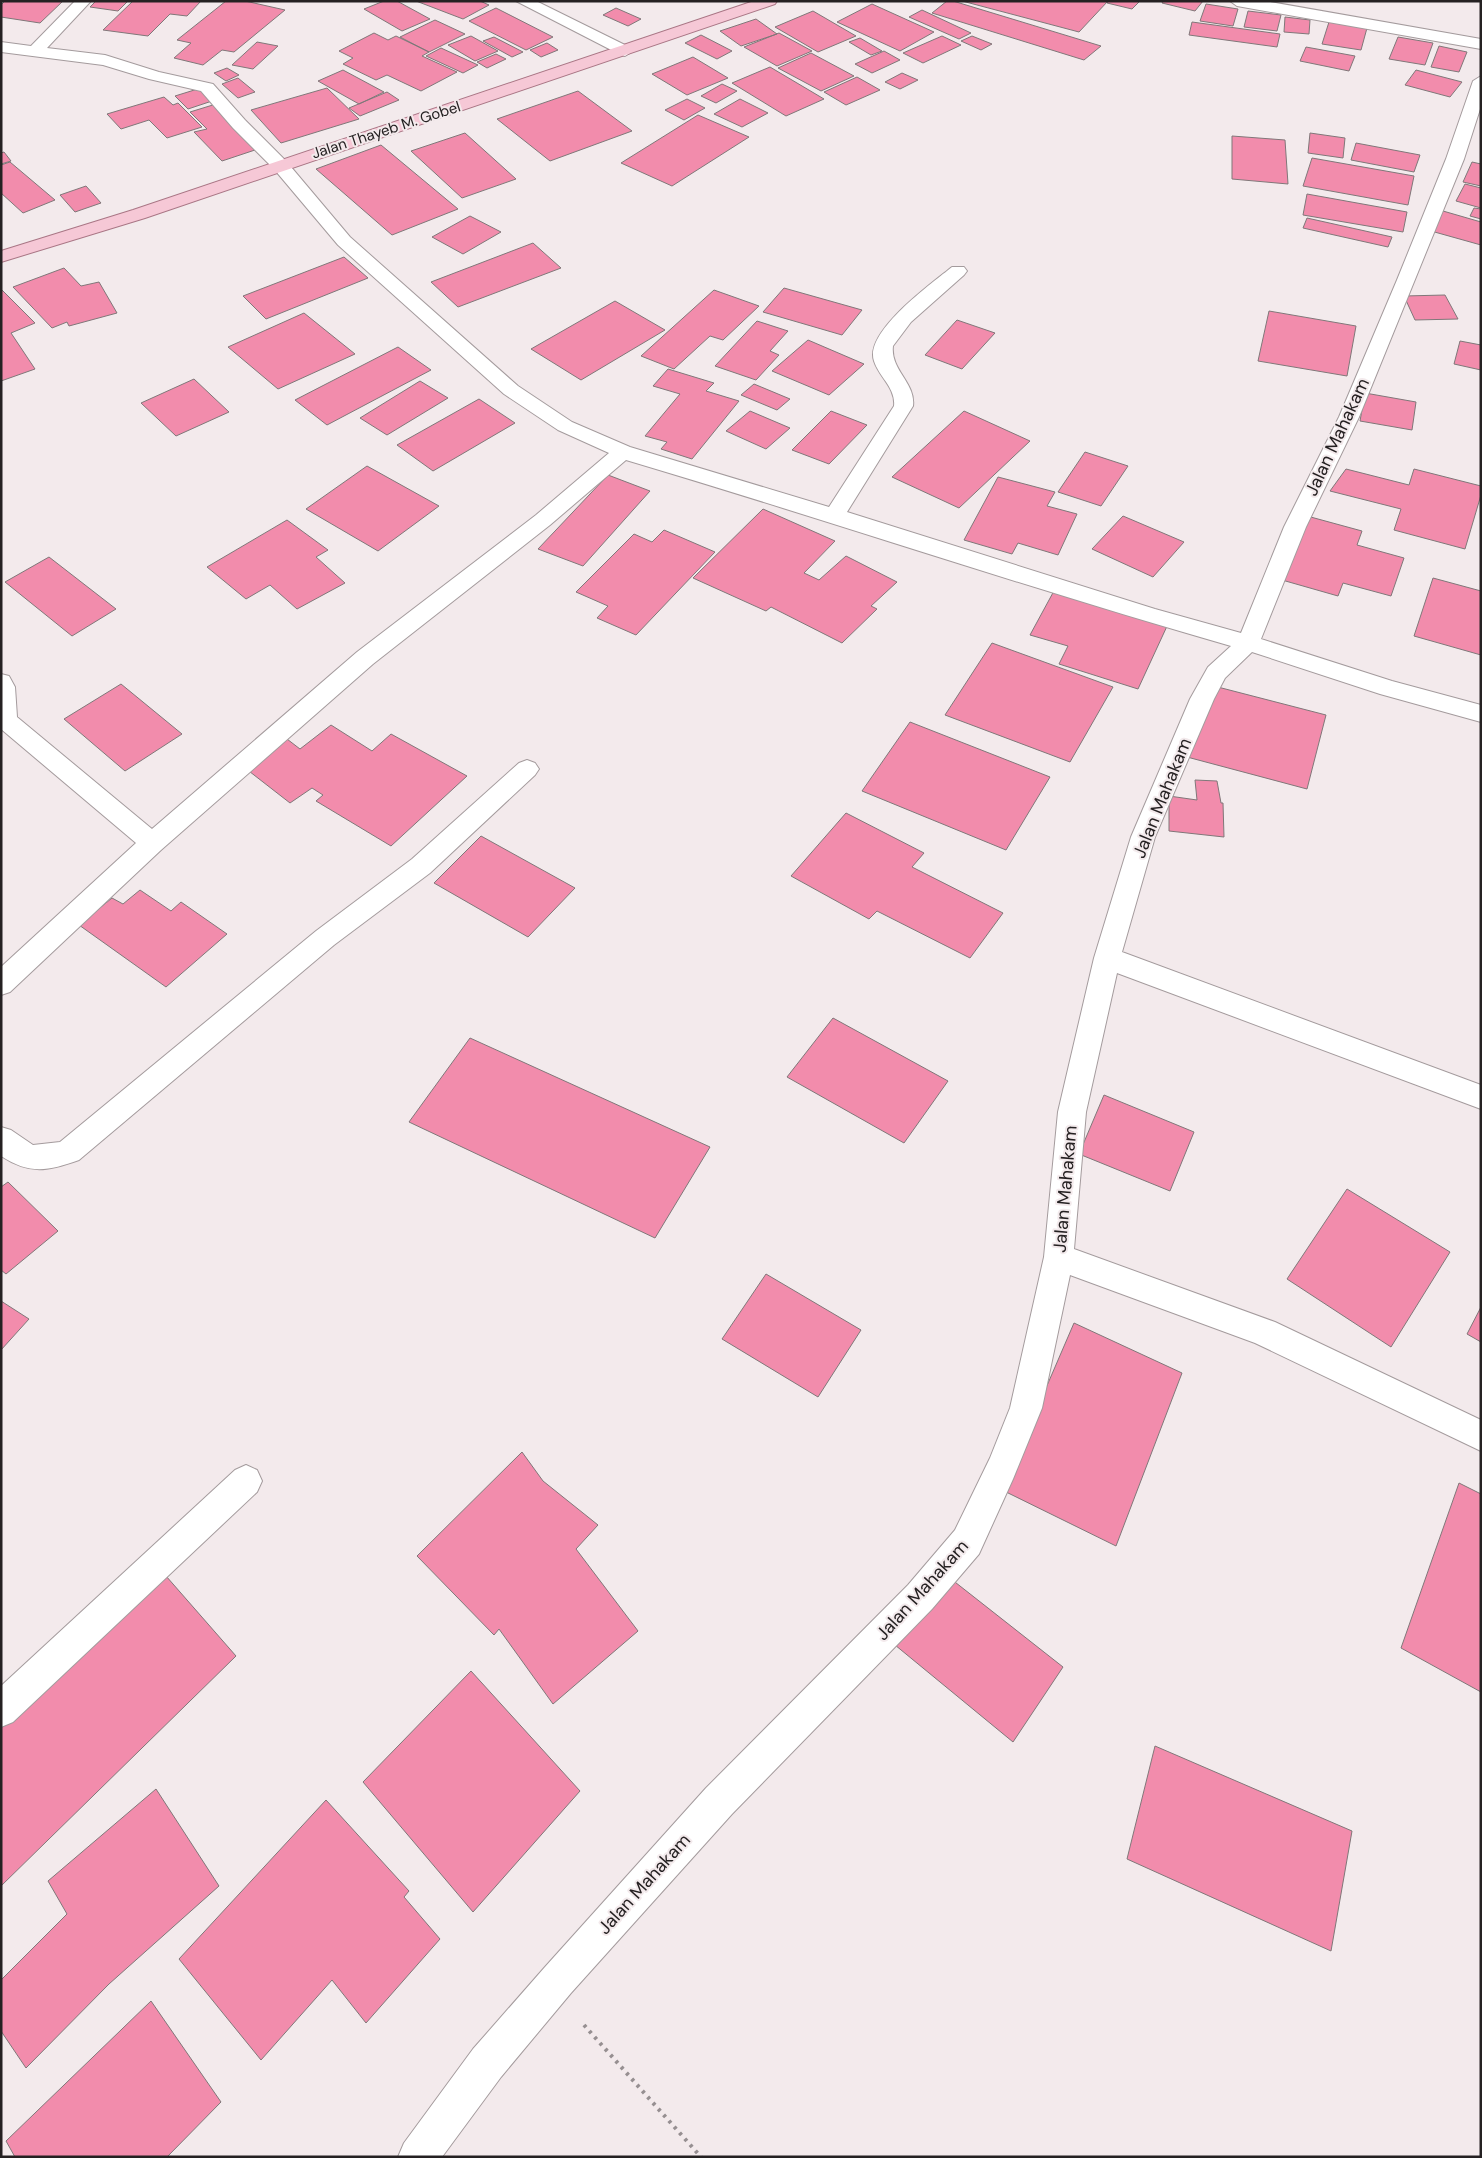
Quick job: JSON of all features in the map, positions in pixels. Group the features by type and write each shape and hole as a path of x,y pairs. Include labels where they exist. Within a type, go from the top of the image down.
{"main road":[{"name":"Jalan Thayeb M. Gobel","path":"1,257 139,214 770,1"}],"street":[{"path":"35,51 84,1"},
{"path":"523,1 625,51"},
{"path":"1236,1 1481,44"},
{"path":"1,46 105,60 155,76 207,87 239,124 280,166 344,241 511,390 564,426 623,452 1149,615 1248,643 1388,688 1481,714"},
{"name":"Jalan Mahakam","path":"418,2157 486,2063 558,1980 719,1801 920,1597 967,1542 1002,1468 1026,1408 1060,1257 1072,1112 1107,958 1143,837 1202,699 1216,673 1248,643 1295,527 1349,417 1406,280 1455,159 1481,81"},
{"path":"834,516 899,416 904,403 903,396 884,363 882,354 887,336 958,271"},
{"path":"1,984 152,842 365,658 543,520 623,452"},
{"path":"1,682 5,690 4,716 8,722 152,842"},
{"path":"1,1139 20,1154 36,1160 53,1157 68,1151 325,938 421,866 527,769"},
{"path":"1107,958 1481,1097"},
{"path":"1060,1257 1264,1332 1481,1436"},
{"path":"1,1710 246,1481"}],"path":[{"path":"558,1980 580,2021 701,2157"}],"building":[{"path":"5,1 63,1 40,23 1,17 1,5"},
{"path":"96,1 128,1 118,11 90,7"},
{"path":"133,1 201,1 187,16 170,14 148,36 103,30"},
{"path":"226,1 245,1 285,10 234,52 222,50 203,65 174,58 191,43 177,40"},
{"path":"384,1 397,1 430,19 402,31 364,9"},
{"path":"416,1 480,1 489,5 463,19"},
{"path":"947,1 953,1 1101,46 1084,60 932,13"},
{"path":"962,1 1108,1 1079,32"},
{"path":"1109,1 1140,1 1132,9 1107,3"},
{"path":"1163,1 1203,1 1195,11 1162,3"},
{"path":"872,4 934,32 900,51 837,22"},
{"path":"1206,4 1238,9 1233,26 1200,21"},
{"path":"496,8 553,37 526,50 469,21"},
{"path":"616,8 641,19 628,26 603,15"},
{"path":"922,10 971,33 959,39 909,17"},
{"path":"813,11 856,36 818,52 775,27"},
{"path":"1248,11 1281,15 1277,31 1244,27"},
{"path":"1285,17 1310,20 1309,34 1284,32"},
{"path":"756,19 777,34 741,46 720,31"},
{"path":"435,20 465,34 429,52 400,37"},
{"path":"1192,22 1280,34 1277,47 1189,35"},
{"path":"1329,22 1367,28 1361,50 1322,44"},
{"path":"374,33 388,40 396,36 429,52 422,56 457,72 421,91 387,75 376,80 343,64 353,58 339,51"},
{"path":"779,33 812,51 777,66 744,47"},
{"path":"701,35 732,51 717,59 685,43"},
{"path":"471,36 498,51 475,61 448,45"},
{"path":"942,36 961,45 923,63 903,53"},
{"path":"972,36 992,44 981,50 961,41"},
{"path":"494,37 523,52 512,57 483,41"},
{"path":"1398,37 1433,43 1425,65 1389,59"},
{"path":"860,38 882,51 871,55 849,42"},
{"path":"257,42 278,46 253,69 232,65"},
{"path":"547,43 558,50 541,57 530,50"},
{"path":"1439,46 1467,52 1459,72 1431,67"},
{"path":"1306,47 1355,56 1349,71 1300,61"},
{"path":"441,48 478,65 463,73 426,56"},
{"path":"884,51 900,60 872,73 855,64"},
{"path":"811,53 854,76 821,91 778,68"},
{"path":"496,54 506,59 487,68 477,62"},
{"path":"693,57 728,78 687,95 652,74"},
{"path":"770,67 824,99 786,116 732,83"},
{"path":"227,68 239,75 226,81 214,73"},
{"path":"343,70 384,92 359,104 318,81"},
{"path":"1416,70 1462,82 1450,97 1405,85"},
{"path":"902,73 918,80 900,89 885,82"},
{"path":"857,77 880,90 846,105 824,92"},
{"path":"238,78 255,92 238,98 222,84"},
{"path":"722,84 737,91 716,103 701,96"},
{"path":"204,87 218,99 188,109 175,96"},
{"path":"327,88 359,119 281,143 251,110"},
{"path":"578,91 632,131 550,161 497,119"},
{"path":"387,92 399,100 360,116 349,108"},
{"path":"164,97 173,105 178,103 202,127 167,138 149,120 121,129 107,114"},
{"path":"687,99 705,108 684,120 665,110"},
{"path":"740,99 768,113 742,127 714,114"},
{"path":"216,104 261,148 222,161 194,132 207,129 190,112"},
{"path":"698,115 749,137 672,186 621,163"},
{"path":"465,133 516,179 462,198 411,151"},
{"path":"1310,133 1345,138 1343,158 1308,153"},
{"path":"1232,136 1285,140 1288,184 1232,179"},
{"path":"1356,143 1420,155 1414,172 1351,160"},
{"path":"381,145 458,209 392,235 316,169"},
{"path":"4,152 11,161 1,164 1,153"},
{"path":"1312,158 1414,176 1408,205 1303,186"},
{"path":"10,162 55,200 23,213 1,193 1,165"},
{"path":"1472,162 1481,164 1481,186 1463,182"},
{"path":"1465,184 1481,188 1481,208 1456,201"},
{"path":"86,186 101,203 75,212 60,195"},
{"path":"1307,194 1407,212 1403,232 1303,215"},
{"path":"1474,208 1481,209 1481,219 1470,216"},
{"path":"1443,211 1481,222 1481,245 1431,231"},
{"path":"470,216 501,232 463,254 432,237"},
{"path":"1307,218 1392,237 1388,247 1303,228"},
{"path":"533,243 561,268 458,307 431,282"},
{"path":"344,257 368,278 266,319 243,296"},
{"path":"64,268 81,286 99,282 117,313 69,326 67,322 52,328 13,287"},
{"path":"784,288 862,310 842,335 763,312"},
{"path":"1,289 35,323 11,333 35,369 1,381"},
{"path":"714,290 759,306 723,340 710,336 674,369 641,356"},
{"path":"1445,295 1458,319 1415,320 1404,296"},
{"path":"615,301 665,330 581,380 531,349"},
{"path":"1269,311 1356,326 1347,376 1258,361"},
{"path":"304,313 355,354 278,389 228,347"},
{"path":"957,320 995,333 962,369 925,355"},
{"path":"757,321 788,331 770,351 779,355 756,380 715,366"},
{"path":"808,340 864,364 829,395 772,371"},
{"path":"1460,341 1481,345 1481,370 1454,364"},
{"path":"398,347 431,370 327,425 295,400"},
{"path":"668,369 714,383 706,391 739,401 692,459 661,449 667,442 645,436 680,394 653,386"},
{"path":"194,379 229,412 176,436 141,403"},
{"path":"420,381 448,398 387,435 360,418"},
{"path":"754,384 790,399 777,410 741,395"},
{"path":"1365,393 1416,402 1412,430 1360,421"},
{"path":"479,399 515,423 433,471 397,445"},
{"path":"750,411 790,428 766,449 726,431"},
{"path":"831,411 867,425 829,464 792,450"},
{"path":"964,411 1030,441 959,508 892,477"},
{"path":"1085,452 1128,466 1101,506 1058,492"},
{"path":"367,466 439,506 378,551 306,509"},
{"path":"1346,469 1409,485 1414,469 1481,486 1481,495 1465,549 1394,530 1401,509 1330,491"},
{"path":"608,475 650,491 583,566 538,549"},
{"path":"998,477 1055,492 1047,506 1077,514 1058,555 1018,543 1012,554 964,540"},
{"path":"763,509 835,541 804,573 819,580 846,556 897,582 871,606 877,609 842,643 771,607 766,611 693,578"},
{"path":"1123,516 1184,542 1153,577 1092,549"},
{"path":"1307,516 1362,531 1357,545 1404,558 1391,596 1343,583 1338,596 1282,580"},
{"path":"287,520 328,550 316,557 345,583 297,609 270,585 246,599 207,567"},
{"path":"664,530 715,552 636,635 597,618 608,606 576,592 634,534 652,542"},
{"path":"49,557 116,609 72,636 5,582"},
{"path":"1433,578 1481,591 1481,655 1414,636"},
{"path":"1055,589 1168,624 1138,689 1059,664 1068,646 1030,635"},
{"path":"992,643 1113,687 1070,762 945,715"},
{"path":"121,684 182,734 125,771 64,719"},
{"path":"1210,685 1326,715 1307,789 1187,757"},
{"path":"910,722 1050,777 1006,850 862,791"},
{"path":"331,725 372,751 391,734 467,776 391,846 316,801 323,795 312,788 290,803 245,768 287,739 300,749"},
{"path":"1195,780 1217,781 1221,803 1223,803 1224,837 1169,831 1169,796 1197,800"},
{"path":"846,813 924,853 912,867 1003,913 970,958 877,911 869,919 791,876"},
{"path":"481,836 575,888 528,937 434,883"},
{"path":"140,890 171,911 181,902 227,934 166,987 79,925 112,898 123,904"},
{"path":"833,1018 948,1081 904,1143 787,1077"},
{"path":"470,1038 710,1147 655,1238 409,1122"},
{"path":"1104,1095 1194,1132 1170,1191 1079,1154"},
{"path":"8,1182 58,1231 6,1274 1,1270 1,1187"},
{"path":"1347,1189 1450,1252 1391,1347 1287,1279"},
{"path":"766,1274 861,1330 818,1397 722,1339"},
{"path":"1,1301 29,1319 1,1350"},
{"path":"1481,1307 1481,1342 1467,1334"},
{"path":"1074,1323 1182,1373 1116,1546 1002,1490"},
{"path":"522,1452 543,1481 598,1525 576,1549 638,1631 553,1704 499,1629 494,1635 417,1556"},
{"path":"1459,1483 1481,1494 1481,1692 1401,1648"},
{"path":"159,1568 236,1656 1,1886 1,1714"},
{"path":"946,1575 1063,1667 1013,1742 895,1645"},
{"path":"471,1671 580,1791 473,1912 363,1782"},
{"path":"1155,1746 1352,1831 1331,1951 1127,1859"},
{"path":"156,1789 219,1886 109,1984 26,2068 1,2031 1,1980 67,1914 48,1881"},
{"path":"326,1800 409,1891 404,1897 440,1939 366,2023 332,1980 261,2060 179,1959"},
{"path":"151,2001 221,2102 167,2157 15,2157 6,2141"}]}
